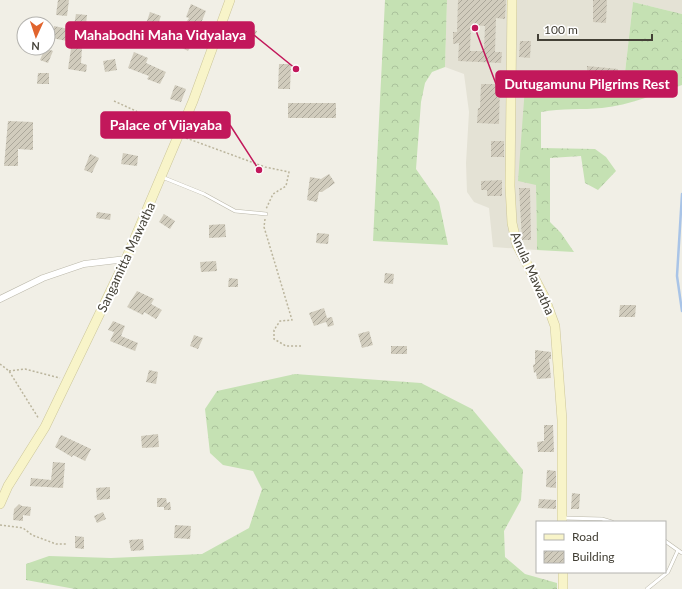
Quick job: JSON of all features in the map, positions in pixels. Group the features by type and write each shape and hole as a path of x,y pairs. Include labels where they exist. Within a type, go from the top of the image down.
{"main road":[{"name":"Sangamitta Mawatha","path":"0,504 8,486 45,427 126,259 179,136 230,0"},
{"name":"Anula Mawatha","path":"512,0 510,186 512,223 518,245 550,307 555,326 562,420 562,520"},
{"path":"563,573 563,589"}],"street":[{"path":"0,299 43,278 84,264 126,259"}],"lane":[{"path":"162,177 204,194 235,211 266,214"},
{"path":"562,520 602,519 609,521"},
{"path":"666,542 682,553"},
{"path":"647,589 668,572 678,550"}],"path":[{"path":"114,101 136,111 144,122 150,127 265,167 289,172 286,186 279,189 269,199 264,227 292,320 280,321 274,330 274,339 286,346 301,346"},
{"path":"0,364 9,371 45,427"},
{"path":"9,371 25,369 67,381"},
{"path":"0,525 23,528 32,535 56,544 67,544"}],"shaded area":[{"path":"447,0 682,0 682,14 633,2 623,90 525,88 536,185 537,250 493,247 489,208 474,202 467,192 466,163 469,112 464,74 445,67"}],"green space":[{"path":"385,0 447,0 445,67 432,72 425,83 421,102 416,169 439,202 448,245 373,241"},
{"path":"633,2 682,14 682,85 643,99 612,107 541,112 541,148 595,149 606,157 616,171 598,190 585,183 581,156 550,158 550,222 561,233 574,252 537,250 536,185 518,181 525,87 623,90"},
{"path":"295,374 421,383 472,409 523,470 521,500 504,531 505,557 525,574 557,583 557,589 75,589 26,580 26,564 49,556 111,558 202,554 249,528 262,489 253,471 223,465 210,453 205,409 217,391"}],"building":[{"path":"58,0 69,0 67,16 56,15"},
{"path":"458,0 506,0 505,19 496,18 495,52 502,52 501,63 458,61 459,43 453,44 453,32 457,32","holes":["471,25 485,26 484,51 470,51"]},
{"path":"593,0 607,0 606,23 593,22"},
{"path":"191,4 206,11 201,23 199,22 187,39 193,42 188,51 169,41 174,32 178,34 189,18 186,17"},
{"path":"150,12 161,16 154,34 144,30"},
{"path":"76,14 87,15 85,33 83,32 81,63 87,65 86,72 68,69 72,42 56,39 56,26 73,30"},
{"path":"245,27 257,31 251,47 239,43"},
{"path":"520,41 531,41 530,58 519,57"},
{"path":"134,52 148,58 146,63 166,72 160,84 147,79 149,76 128,68"},
{"path":"42,56 51,56 48,63 40,60"},
{"path":"115,59 117,70 105,72 103,61"},
{"path":"279,64 291,64 290,89 278,89"},
{"path":"587,66 618,69 618,84 583,84 582,72 587,72"},
{"path":"38,73 49,73 49,84 37,84"},
{"path":"481,84 500,84 499,124 477,123 478,108 480,108"},
{"path":"175,85 186,89 181,102 170,99"},
{"path":"288,103 336,103 336,118 288,118"},
{"path":"8,121 33,122 33,150 18,149 18,166 4,166"},
{"path":"491,141 504,141 504,157 491,157"},
{"path":"123,153 138,156 137,166 121,164"},
{"path":"90,154 99,158 92,173 84,170"},
{"path":"329,174 335,183 322,192 319,192 317,202 307,200 310,177 321,179"},
{"path":"502,180 502,196 487,196 487,190 481,190 481,181"},
{"path":"519,188 530,188 531,240 522,240"},
{"path":"97,212 111,214 110,220 96,218"},
{"path":"164,214 175,221 170,229 159,222"},
{"path":"225,224 226,237 209,238 209,225"},
{"path":"317,233 329,234 328,244 316,243"},
{"path":"216,261 217,271 201,272 200,262"},
{"path":"385,273 394,274 393,284 384,283"},
{"path":"229,278 238,279 238,287 228,287"},
{"path":"137,291 154,299 151,304 162,310 156,319 144,312 143,315 127,307"},
{"path":"620,305 636,305 635,317 619,317"},
{"path":"324,308 327,318 332,317 334,325 328,327 326,322 314,326 309,313"},
{"path":"113,321 125,326 121,336 138,343 135,351 110,341 114,332 108,330"},
{"path":"369,331 373,345 362,348 358,334"},
{"path":"194,335 203,338 198,349 190,346"},
{"path":"391,346 407,346 407,354 391,354"},
{"path":"535,350 551,352 551,359 549,359 551,378 537,379 536,372 534,373 533,365 535,364"},
{"path":"149,370 158,372 156,384 146,382"},
{"path":"544,425 553,425 554,452 538,452 537,442 544,441"},
{"path":"158,434 159,447 142,448 141,436"},
{"path":"61,435 91,449 85,461 73,455 72,457 55,447"},
{"path":"53,462 65,463 63,488 30,486 31,478 51,480"},
{"path":"547,470 556,471 556,488 546,487"},
{"path":"110,487 110,499 97,500 96,488"},
{"path":"572,493 580,494 579,509 571,509"},
{"path":"157,498 166,498 167,503 170,502 171,510 164,510 164,507 157,507"},
{"path":"539,499 556,500 556,509 538,508"},
{"path":"19,504 22,506 31,507 30,516 23,515 23,521 13,520 14,509"},
{"path":"103,512 106,519 97,523 94,516"},
{"path":"175,525 191,526 190,539 174,538"},
{"path":"75,536 84,537 84,549 75,548"},
{"path":"143,539 144,550 131,551 129,540"}],"waterway":[{"path":"682,194 677,276 682,311"}],"place":[{"name":"Dutugamunu Pilgrims Rest","path":"475,28"},
{"name":"Mahabodhi Maha Vidyalaya","path":"296,69"},
{"name":"Palace of Vijayaba","path":"259,170"}]}
